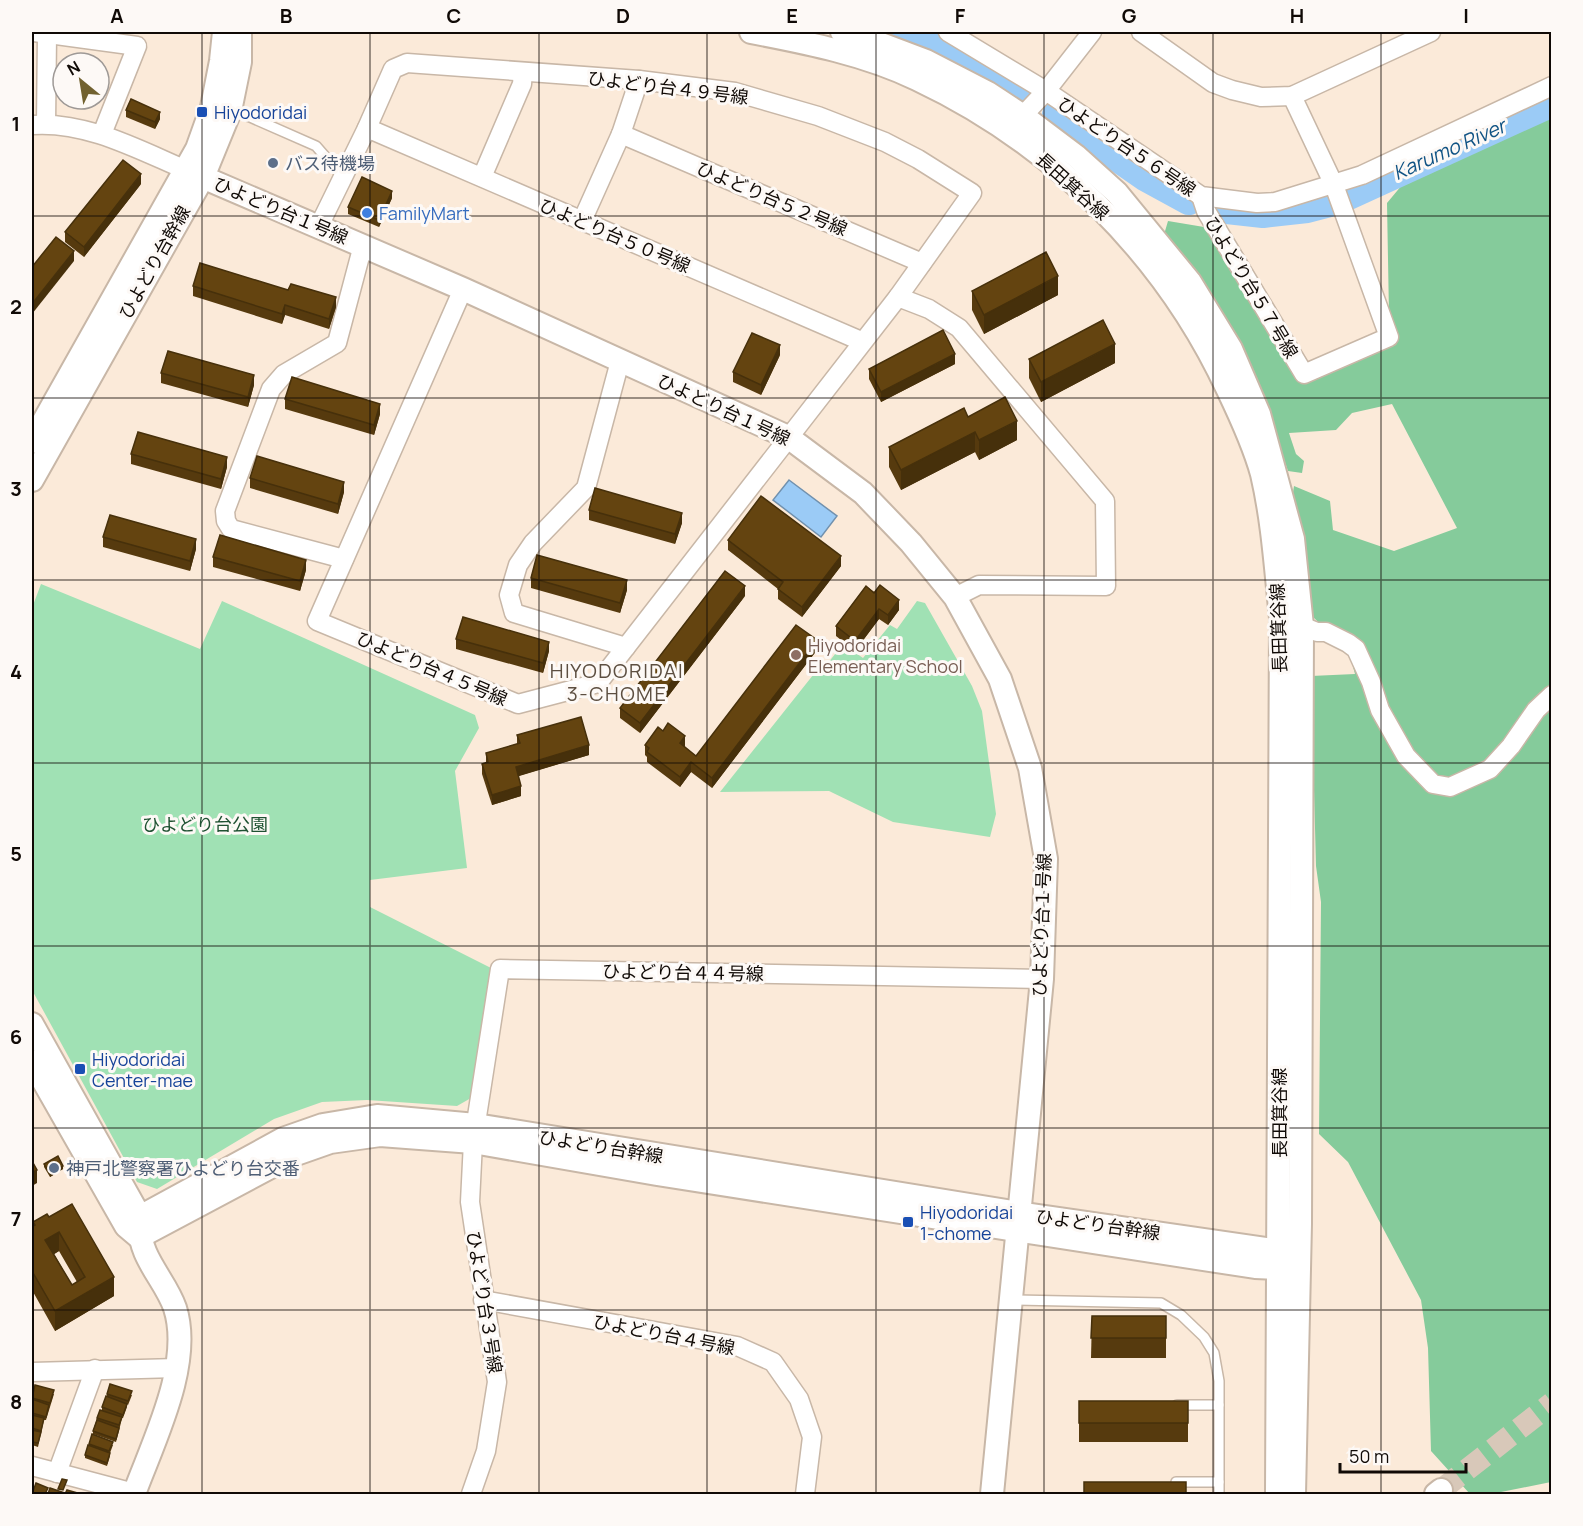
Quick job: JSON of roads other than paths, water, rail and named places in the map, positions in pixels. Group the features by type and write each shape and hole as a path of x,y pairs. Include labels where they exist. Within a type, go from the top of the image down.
{"street":[{"name":"ひよどり台幹線","path":"32,480 194,173 197,149 212,107 224,32"},
{"name":"ひよどり台幹線","path":"32,442 230,111 240,62 240,32"},
{"name":"長田箕谷線","path":"752,32 864,57 917,79 975,110 1016,123 1076,156 1117,193 1191,282 1231,350 1259,414 1293,539 1302,626 1289,1260 1278,1303 1277,1494"},
{"name":"長田箕谷線","path":"842,32 873,41 926,62 988,93 1062,171 1101,208 1174,293 1214,359 1243,421 1262,474 1273,541 1281,618 1289,1260 1296,1494"},
{"name":"ひよどり台５６号線","path":"948,32 1046,91 1201,196 1257,203 1275,202 1362,175 1551,86"},
{"path":"1016,123 1046,91 1092,32"},
{"path":"1141,32 1213,82 1262,97 1292,96 1431,32"},
{"path":"39,125 40,33 137,46 102,134"},
{"name":"ひよどり台４９号線","path":"319,226 368,128 393,69 407,63 639,80 735,92 818,116 885,142 918,159 972,193 898,297 861,341 788,437"},
{"path":"482,177 522,84 523,72"},
{"path":"582,221 621,134 639,80"},
{"path":"1292,96 1334,185"},
{"name":"ひよどり台１号線","path":"39,125 102,134 463,289 788,437 863,493 911,543 955,597 1000,679 1030,768 1046,859 1042,979 992,1494"},
{"name":"ひよどり台５０号線","path":"368,128 861,341"},
{"name":"ひよどり台５２号線","path":"621,134 922,263"},
{"name":"ひよどり台５７号線","path":"1201,196 1206,211 1304,374 1389,337 1334,185"},
{"path":"344,559 231,529 226,521 225,511 272,389 284,374 337,343 363,245"},
{"name":"ひよどり台４５号線","path":"463,289 317,621 518,704 598,683 788,437"},
{"path":"898,297 929,309 959,328 1104,501 1106,586 979,585 955,597"},
{"path":"620,361 586,488 533,543 518,565 510,595 514,613 626,646"},
{"path":"1302,626 1317,632 1326,632 1356,649 1371,682 1380,710 1406,756 1433,784 1450,787 1490,769 1511,746 1536,710 1551,695"},
{"name":"ひよどり台４４号線","path":"475,1133 500,969 1042,979"},
{"path":"32,1024 175,1308 179,1340 177,1368 170,1398 134,1494 32,1466"},
{"path":"32,1061 135,1227"},
{"name":"ひよどり台幹線","path":"135,1227 292,1155 330,1142 380,1135 475,1133 669,1176 1018,1221 1256,1267 1289,1260"},
{"name":"ひよどり台３号線","path":"471,1494 486,1451 497,1382 470,1202 475,1133"},
{"name":"ひよどり台４号線","path":"483,1300 736,1346 773,1362 799,1399 812,1437 805,1494"},
{"path":"32,1372 177,1368"},
{"path":"57,1473 94,1369"}],"lane":[{"path":"230,111 250,117 316,146 344,177"},
{"path":"1010,1300 1161,1303 1181,1315 1204,1337 1214,1353 1219,1381 1219,1494"},
{"path":"1162,1406 1219,1405"},
{"path":"1164,1482 1219,1482"}],"water":[{"path":"789,480 837,516 821,537 773,500"}],"waterway":[{"name":"Karumo River","path":"905,32 973,61 1022,91"},
{"name":"Karumo River","path":"1346,196 1552,102"},
{"name":"Karumo River","path":"1057,115 1145,176 1189,200"},
{"name":"Karumo River","path":"1218,208 1263,213 1307,208 1330,202"}],"tunnel":[{"path":"1441,1490 1552,1403"}],"place":[{"name":"Hiyodoridai","path":"202,112"},
{"name":"バス待機場","path":"273,163"},
{"name":"FamilyMart","path":"367,213"},
{"name":"Hiyodoridai Elementary School","path":"796,655"},
{"name":"Hiyodoridai Center-mae","path":"80,1069"},
{"name":"神戸北警察署ひよどり台交番","path":"54,1168"},
{"name":"Hiyodoridai 1-chome","path":"908,1222"}],"district":[{"name":"HIYODORIDAI 3-CHOME","path":"617,682"}],"park label":[{"name":"ひよどり台公園","path":"205,824"}]}
